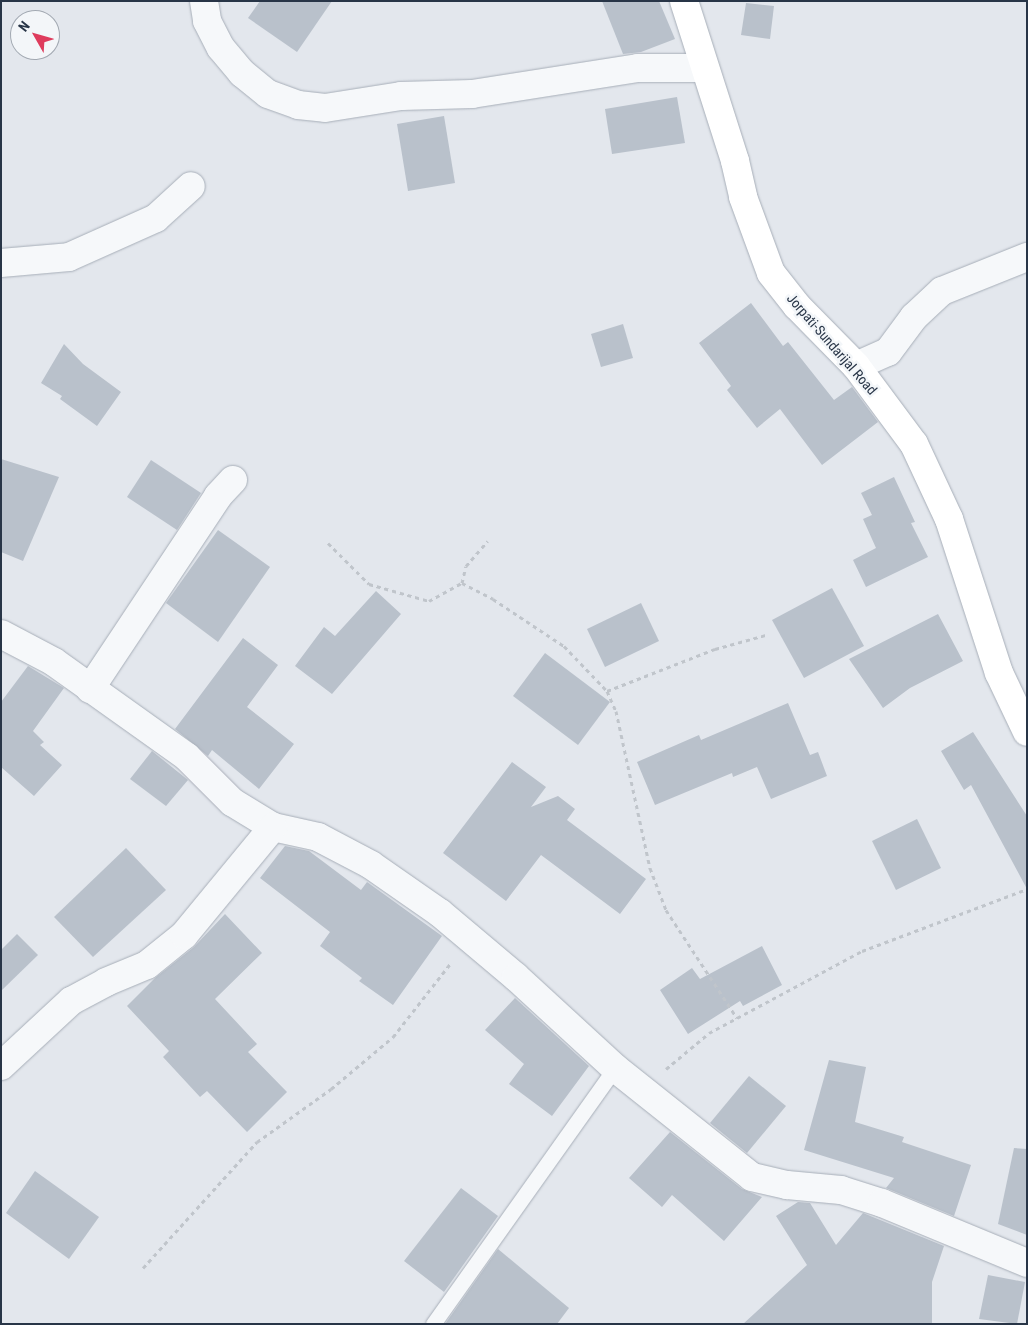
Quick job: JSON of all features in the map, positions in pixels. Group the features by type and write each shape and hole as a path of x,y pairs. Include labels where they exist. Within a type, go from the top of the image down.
{"main road":[{"name":"Jorpati-Sundarijal Road","path":"684,1 735,161 746,204 771,273 797,306 856,366 914,444 949,519 999,673 1027,732"}],"street":[{"path":"204,1 207,21 221,48 242,73 268,94 316,107 402,96 472,94 638,68 704,68"},
{"path":"1,262 69,257 156,218 191,186"},
{"path":"856,366 888,352 914,317 942,291 1027,257"},
{"path":"90,689 218,496 233,480"},
{"path":"1,634 54,662 187,757 232,802 273,827 318,837 371,865 440,913 615,1068 752,1177 787,1185 841,1190 882,1203 1027,1263"},
{"path":"1,1066 71,1001 106,982 147,965 184,935 273,827"}],"lane":[{"path":"433,1324 615,1068"}],"path":[{"path":"328,543 368,584 398,594 429,601 462,583 466,566 488,541"},
{"path":"462,583 493,599 564,646 607,692 616,711 650,868 666,910 737,1018"},
{"path":"607,692 715,649 766,635"},
{"path":"643,1089 709,1033 862,951 1027,889"},
{"path":"143,1268 257,1142 331,1089 393,1037 427,990 471,939"}],"building":[{"path":"260,1 332,1 297,52 248,18"},
{"path":"602,1 659,1 675,39 641,52 623,54"},
{"path":"746,3 774,6 770,39 741,35"},
{"path":"677,97 685,143 612,154 605,109"},
{"path":"444,116 455,183 408,191 397,124"},
{"path":"751,303 783,346 788,342 834,400 852,387 878,422 822,465 780,409 757,428 727,390 731,386 699,343"},
{"path":"623,324 633,358 601,367 591,334"},
{"path":"64,344 83,364 121,392 97,426 60,399 62,396 41,383"},
{"path":"1,459 59,477 23,561 1,552"},
{"path":"151,460 201,493 177,530 127,497"},
{"path":"894,477 915,522 911,523 928,557 866,587 853,560 876,548 863,519 872,515 861,493"},
{"path":"218,530 270,567 218,642 166,603"},
{"path":"832,588 864,646 804,678 772,620"},
{"path":"376,591 401,614 332,694 295,666 324,627 335,636"},
{"path":"641,603 659,641 605,667 587,629"},
{"path":"938,614 963,661 910,688 883,708 849,659"},
{"path":"243,638 278,665 247,707 294,744 259,789 212,750 208,756 175,729"},
{"path":"545,653 610,702 578,745 513,696"},
{"path":"28,666 64,688 33,731 44,742 40,745 62,765 34,796 1,767 1,702"},
{"path":"788,703 810,755 818,752 827,776 771,799 757,767 733,777 732,773 655,805 637,762 699,735 701,740"},
{"path":"973,732 1027,816 1027,889 971,785 964,790 941,751"},
{"path":"152,751 188,780 166,806 130,779"},
{"path":"512,762 546,787 531,807 558,796 575,809 567,820 646,879 620,914 541,855 506,901 443,853"},
{"path":"917,819 941,868 896,890 872,841"},
{"path":"285,846 309,851 361,890 367,882 442,936 393,1005 359,981 362,978 320,946 330,932 260,878"},
{"path":"126,848 166,890 93,957 54,917"},
{"path":"225,914 262,953 215,999 257,1044 248,1052 287,1092 247,1132 207,1091 200,1097 163,1057 169,1051 127,1006 155,978 194,947"},
{"path":"17,934 38,955 1,991 1,950"},
{"path":"762,946 782,985 743,1006 740,1001 688,1034 660,990 692,968 700,979"},
{"path":"515,998 589,1066 552,1116 509,1084 524,1064 485,1030"},
{"path":"829,1060 866,1067 855,1122 904,1137 902,1142 971,1165 954,1216 886,1188 894,1178 804,1150"},
{"path":"749,1076 786,1106 747,1153 710,1123"},
{"path":"670,1132 742,1189 762,1197 724,1241 672,1195 662,1207 629,1178"},
{"path":"1014,1148 1027,1149 1027,1235 998,1224"},
{"path":"35,1171 99,1217 69,1259 6,1213"},
{"path":"461,1188 498,1216 444,1292 404,1261"},
{"path":"798,1202 810,1203 836,1245 863,1213 944,1246 932,1282 932,1324 743,1324 807,1265 776,1216"},
{"path":"498,1249 569,1308 557,1324 445,1324"},
{"path":"988,1275 1025,1282 1017,1324 979,1319"}]}
